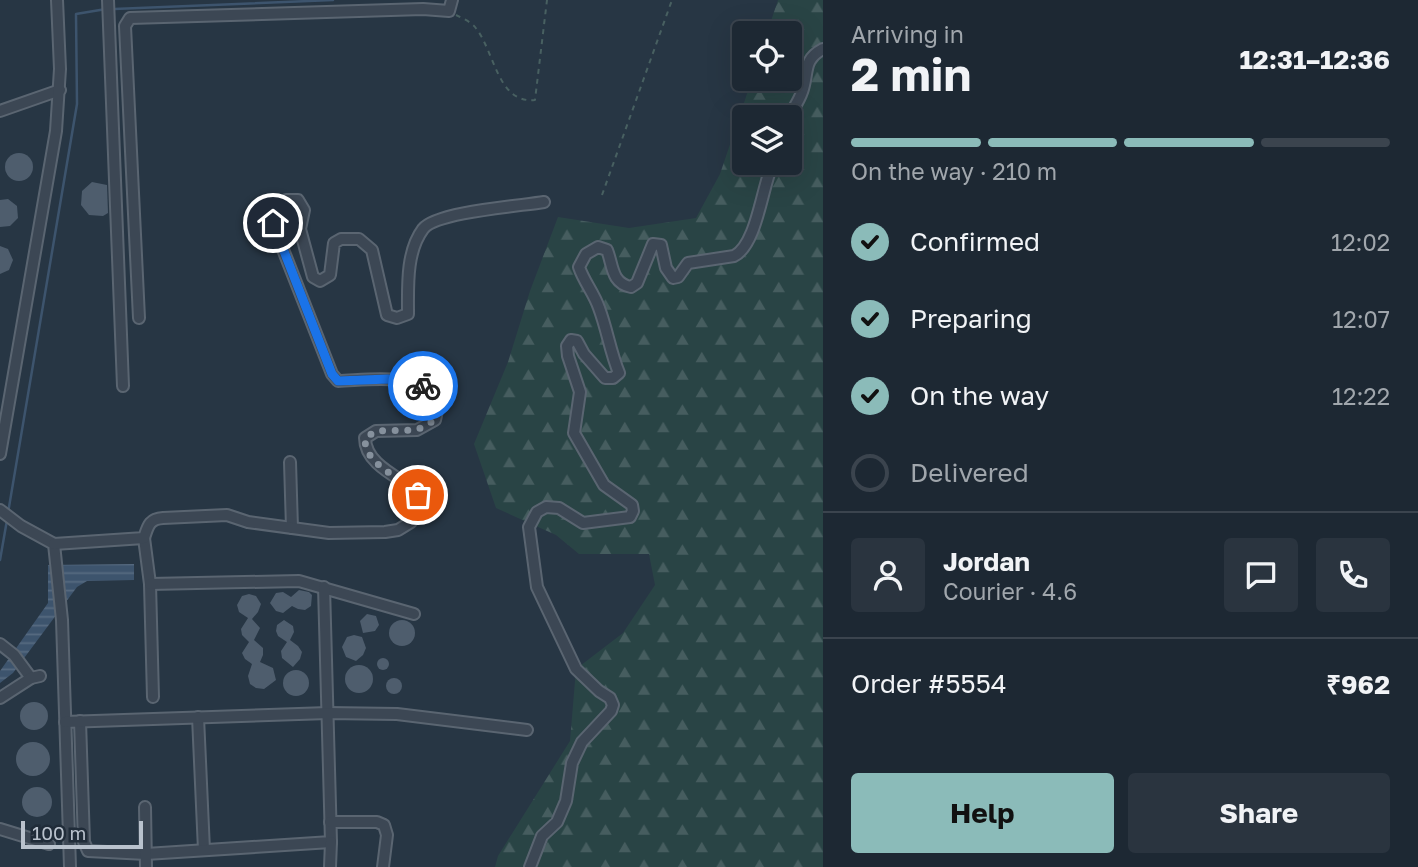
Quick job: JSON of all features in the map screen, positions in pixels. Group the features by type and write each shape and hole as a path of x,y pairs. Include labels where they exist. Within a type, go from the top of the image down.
{"street":[{"path":"0,454 56,131 60,90 57,0"},
{"path":"108,0 123,386"},
{"path":"139,318 125,26 130,18 423,9 451,5"},
{"path":"795,105 803,91 807,65 813,54 823,49"},
{"path":"0,111 60,90"},
{"path":"530,867 542,836 557,822 566,801 572,763 582,742 611,711 613,705 610,698 576,669 537,587 530,527 537,512 546,507 558,508 583,523 630,517 633,511 632,505 604,485 574,433 580,393 568,356 567,346 571,340 577,341 584,354 605,378 613,378 619,373 610,352 598,306 579,267 586,254 598,247 607,250 614,276 625,286 631,287 637,283 653,244 661,245 666,268 673,278 678,277 688,263 740,254 751,233 769,175"},
{"path":"153,697 150,584 144,538 149,523 155,518 227,515 248,522 329,533 385,532 398,530 411,522 419,503 414,489 371,459 365,447 365,438 376,431 417,430 435,420 439,401 430,390 418,384 388,379 338,381 332,374 273,223 276,209 286,200 298,200 304,210 300,229 313,277 320,281 330,275 334,243 341,239 359,239 372,250 383,305 387,315 397,318 408,314 408,280 414,246 425,226 456,214 544,202"},
{"path":"0,384 14,379"},
{"path":"290,462 292,528"},
{"path":"1,511 21,526 54,544 144,538"},
{"path":"54,544 62,620 69,867"},
{"path":"150,584 282,580 324,587 414,614"},
{"path":"324,587 330,867"},
{"path":"0,644 36,677 0,698"},
{"path":"65,722 328,713 397,714 527,730"},
{"path":"198,717 204,850"},
{"path":"80,721 84,842 88,851 146,854 331,842"},
{"path":"145,807 146,867"},
{"path":"330,822 377,822 384,825 387,835 383,867"},
{"path":"0,830 49,844"}],"path":[{"path":"451,5 475,26 510,95 522,101 535,100 547,0"},
{"path":"602,195 672,0"}],"green space":[{"path":"778,0 823,0 823,867 495,867 498,856 570,741 576,669 623,633 655,585 649,554 579,554 556,535 496,508 474,444 508,362 530,291 558,217 629,228 696,218 720,174 732,138 732,175 802,175 802,105 743,105 748,91 802,91 802,21 771,21"}],"water":[{"path":"134,564 134,580 87,581 77,587 13,673 0,683 0,671 48,603 48,565"}],"building":[{"path":"19,153 29,157 33,167 29,177 19,181 9,177 5,167 9,157"},
{"path":"92,182 107,185 108,213 103,216 89,215 81,205 82,191"},
{"path":"8,199 17,206 18,218 10,226 0,227 0,200"},
{"path":"0,246 8,249 13,260 9,270 0,274"},
{"path":"299,590 312,595 311,606 305,610 292,606 283,613 276,611 270,603 276,593 283,592 291,597"},
{"path":"242,596 256,596 261,604 252,619 260,628 254,640 263,648 260,662 273,668 276,680 264,689 250,684 248,676 252,664 242,653 249,642 242,635 241,629 248,618 239,612 237,605"},
{"path":"367,614 376,616 379,625 375,631 363,633 360,621"},
{"path":"284,620 293,626 294,632 290,640 302,652 293,667 282,658 281,651 287,642 278,636 276,631 277,625"},
{"path":"402,620 411,624 415,633 411,642 402,646 393,642 389,633 393,624"},
{"path":"347,637 362,637 366,648 356,661 346,657 342,647"},
{"path":"378,659 388,659 388,669 378,669"},
{"path":"359,665 369,669 373,679 369,689 359,693 349,689 345,679 349,669"},
{"path":"296,670 305,674 309,683 305,692 296,696 287,692 283,683 287,674"},
{"path":"394,678 400,680 400,692 394,694 388,692 386,686 388,680"},
{"path":"34,702 44,706 48,716 44,726 34,730 24,726 20,716 24,706"},
{"path":"33,742 45,747 50,759 45,771 33,776 21,771 16,759 21,747"},
{"path":"37,787 48,791 52,802 48,813 37,817 26,813 22,802 26,791"}],"waterway":[{"path":"114,9 333,0"},
{"path":"8,513 77,104 76,14 106,9"},
{"path":"0,560 7,520"}],"way so far":[{"path":"418,495 414,489 371,459 365,447 365,438 376,431 417,430 435,420 439,401 423,386"}],"route":[{"path":"273,223 332,374 338,381 388,379 423,386"}]}
